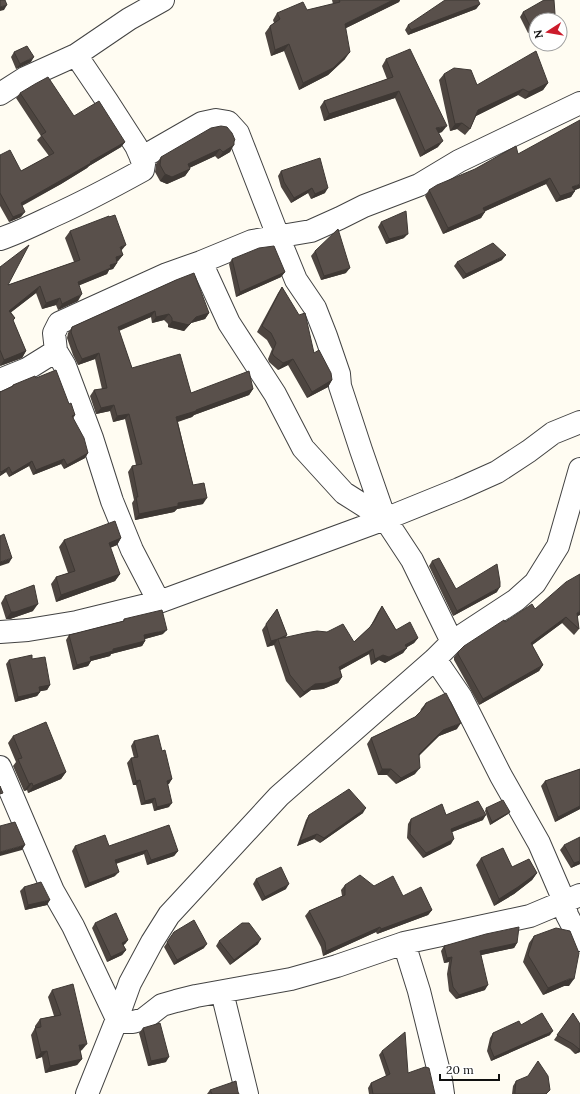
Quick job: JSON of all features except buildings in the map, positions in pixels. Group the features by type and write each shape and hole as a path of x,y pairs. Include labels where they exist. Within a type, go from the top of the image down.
{"street":[{"path":"0,94 25,78 76,55 129,19 163,0"},
{"path":"0,239 14,235 68,209 123,182 143,170 144,164 136,146 76,55"},
{"path":"159,602 132,550 112,501 92,438 65,366 56,351 54,333 59,323 167,274 252,241 310,231 364,206 419,184 459,161 580,103"},
{"path":"141,158 202,123 216,120 228,122 238,133 296,280 315,308 326,336 339,374 340,386 360,450 385,519 412,560 452,642"},
{"path":"201,262 229,323 275,394 303,448 344,493 385,519"},
{"path":"0,380 27,369 56,351"},
{"path":"0,632 28,630 77,622 159,602 385,519 459,489 497,472 553,434 580,422"},
{"path":"87,1094 118,1020 130,983 152,942 169,915 279,796 435,659 452,642 516,600 535,583 558,546 580,469"},
{"path":"435,659 461,697 501,776 572,898 567,915 580,940"},
{"path":"0,767 53,891 73,926 118,1020 124,1022 133,1022 144,1019 162,1005 196,996 291,979 337,966 404,943 530,916 572,898"},
{"path":"404,943 419,991 441,1080 443,1094"},
{"path":"222,992 247,1094"}]}
